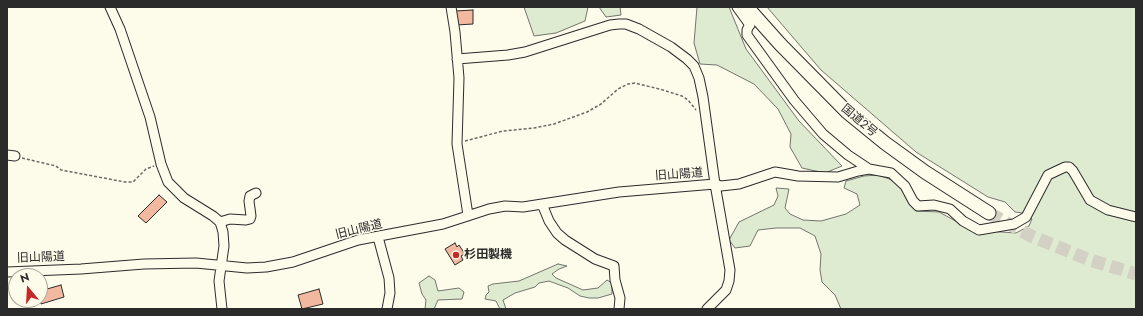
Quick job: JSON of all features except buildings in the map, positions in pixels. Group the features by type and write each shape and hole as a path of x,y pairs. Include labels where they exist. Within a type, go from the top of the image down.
{"highway":[{"name":"国道2号","path":"750,16 847,112 885,143 925,172 989,214"}],"street":[{"path":"110,7 120,29 150,117 161,164 168,182 184,198 220,222 223,232 224,246 219,281 222,309"},
{"path":"451,7 459,78 457,144 468,215"},
{"path":"737,7 750,16 747,35 794,100 823,134 848,155 869,169 891,174 905,186 913,202 918,206 934,205 950,209 963,221 979,230 1014,224 1026,218 1048,175 1065,167 1069,167 1073,171 1090,200 1108,210 1136,217"},
{"path":"457,59 508,55 525,52 610,25 626,24 639,29 687,58 694,66 699,78 703,97 715,184 730,270 726,290 707,309"},
{"name":"旧山陽道","path":"7,272 80,269 144,264 196,263 248,268 266,267 293,262 358,240 443,224 489,209 542,204 619,192 715,184 721,186 739,184 775,172 798,176 838,177 869,169"},
{"path":"220,222 230,219 250,219 250,196 256,193"},
{"path":"542,204 549,222 557,233 565,240 595,259 614,266 615,280 620,298 619,309"},
{"path":"378,236 389,278 390,292 387,309"}],"path":[{"path":"457,144 503,131 534,128 554,124 587,112 601,104 618,89 628,84 635,83 682,96 688,100 702,117 705,118"},
{"path":"11,156 56,166 61,170 125,182 133,182 146,169 161,164"}],"green space":[{"path":"524,7 588,7 585,21 556,33 534,36"},
{"path":"599,7 620,7 621,15 606,17"},
{"path":"697,7 729,7 746,49 799,121 842,166 825,173 802,168 790,147 791,134 778,109 754,84 717,65 700,64 694,43"},
{"path":"767,7 1136,7 1136,309 841,309 835,295 822,282 820,270 821,254 815,236 800,228 758,230 750,246 735,248 729,240 739,222 774,205 778,196 776,188 789,189 785,208 790,214 803,220 821,221 846,214 860,205 857,194 844,188 846,181 864,176 878,175 892,180 902,190 908,202 916,211 939,212 972,230 1016,233 1029,226 1032,219 1023,213 1015,212 1005,202 988,197 916,152 821,70"},
{"path":"558,264 567,266 552,274 556,278 583,290 598,288 607,280 612,283 612,294 598,298 589,298 580,296 568,288 549,281 539,283 535,287 515,293 503,300 506,309 500,309 496,301 485,299 489,292 488,286 519,281"},
{"path":"429,276 435,280 438,291 459,288 464,292 462,299 438,300 434,309 425,309 426,300 422,294 419,283"}],"tunnel":[{"path":"989,213 1031,236 1090,260 1136,274"}],"place":[{"name":"杉田製機","path":"456,255"}]}
